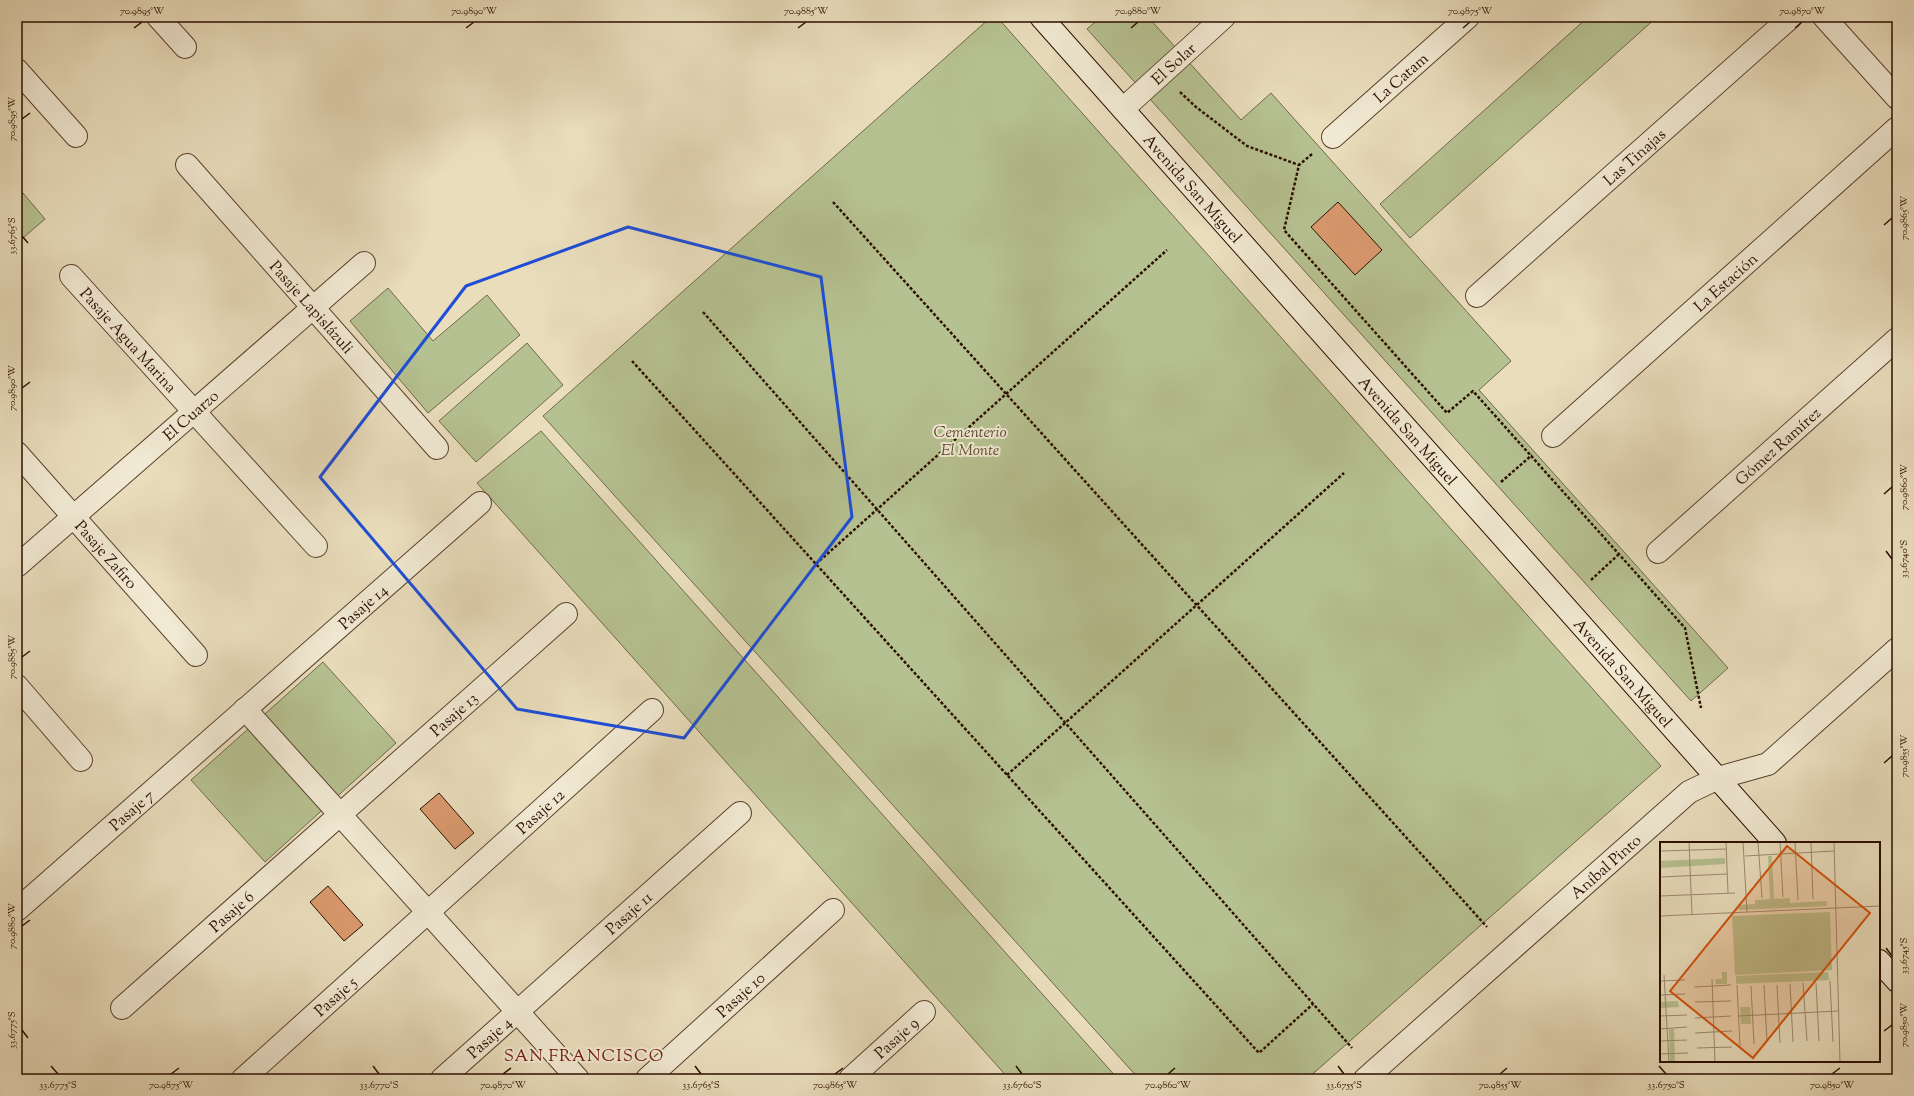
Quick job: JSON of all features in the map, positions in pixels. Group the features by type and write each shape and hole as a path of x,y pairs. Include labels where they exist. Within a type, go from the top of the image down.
{"street":[{"path":"158,17 185,47"},
{"name":"Avenida San Miguel","path":"1041,17 1774,842"},
{"name":"El Solar","path":"1123,109 1224,17"},
{"name":"La Catam","path":"1333,137 1468,17"},
{"name":"Las Tinajas","path":"1478,296 1791,17"},
{"path":"1824,17 1897,98"},
{"path":"17,70 76,136"},
{"name":"La Estación","path":"1553,436 1897,128"},
{"name":"Pasaje Lapislázuli","path":"187,165 437,448"},
{"name":"El Cuarzo","path":"17,566 364,263"},
{"name":"Pasaje Agua Marina","path":"71,276 316,546"},
{"name":"Gómez Ramírez","path":"1658,552 1897,339"},
{"name":"Pasaje Zafiro","path":"17,453 196,656"},
{"name":"Pasaje 14","path":"246,710 480,503"},
{"name":"Pasaje 13","path":"340,814 566,614"},
{"name":"Aníbal Pinto","path":"1364,1079 1689,792 1718,778 1768,764 1897,649"},
{"path":"17,686 81,760"},
{"path":"246,710 578,1079"},
{"name":"Pasaje 7","path":"17,910 246,710"},
{"name":"Pasaje 12","path":"428,912 652,710"},
{"name":"Pasaje 6","path":"122,1008 340,814"},
{"name":"Pasaje 11","path":"518,1012 740,814"},
{"name":"Pasaje 10","path":"647,1079 834,910"},
{"name":"Pasaje 5","path":"243,1079 428,912"},
{"path":"1880,962 1897,981"},
{"name":"Pasaje 4","path":"442,1079 518,1012"},
{"name":"Pasaje 9","path":"850,1079 924,1012"}],"path":[{"path":"1161,74 1196,107 1247,146 1299,165 1284,230 1447,413 1473,391 1685,628 1701,708"},
{"path":"833,202 1487,928"},
{"path":"816,564 1167,250"},
{"path":"704,312 1352,1048"},
{"path":"632,360 1259,1054 1313,1004"},
{"path":"1501,482 1553,436"},
{"path":"1007,775 1344,473"},
{"path":"1591,580 1619,554"}],"highlighted area":[{"path":"628,227 821,277 852,517 684,738 517,709 320,477 466,286"}],"green space":[{"name":"Cementerio El Monte","path":"991,17 997,17 1661,766 1307,1079 1139,1079 543,416"},
{"path":"1101,17 1148,17 1241,120 1271,93 1511,361 1479,390 1728,668 1691,701 1087,29"},
{"path":"1588,17 1657,17 1410,238 1380,204"},
{"path":"17,186 45,219 17,243"},
{"path":"388,288 433,341 487,295 520,335 428,413 350,321"},
{"path":"527,343 563,385 476,462 439,421"},
{"path":"541,431 1118,1079 1009,1079 477,483"},
{"path":"323,662 396,743 265,862 191,780"}],"building":[{"path":"1338,202 1382,250 1355,275 1311,227"},
{"path":"439,793 474,833 455,849 420,809"},
{"path":"328,886 363,925 344,941 310,902"}],"district":[{"name":"SAN FRANCISCO","path":"584,1055"}]}
